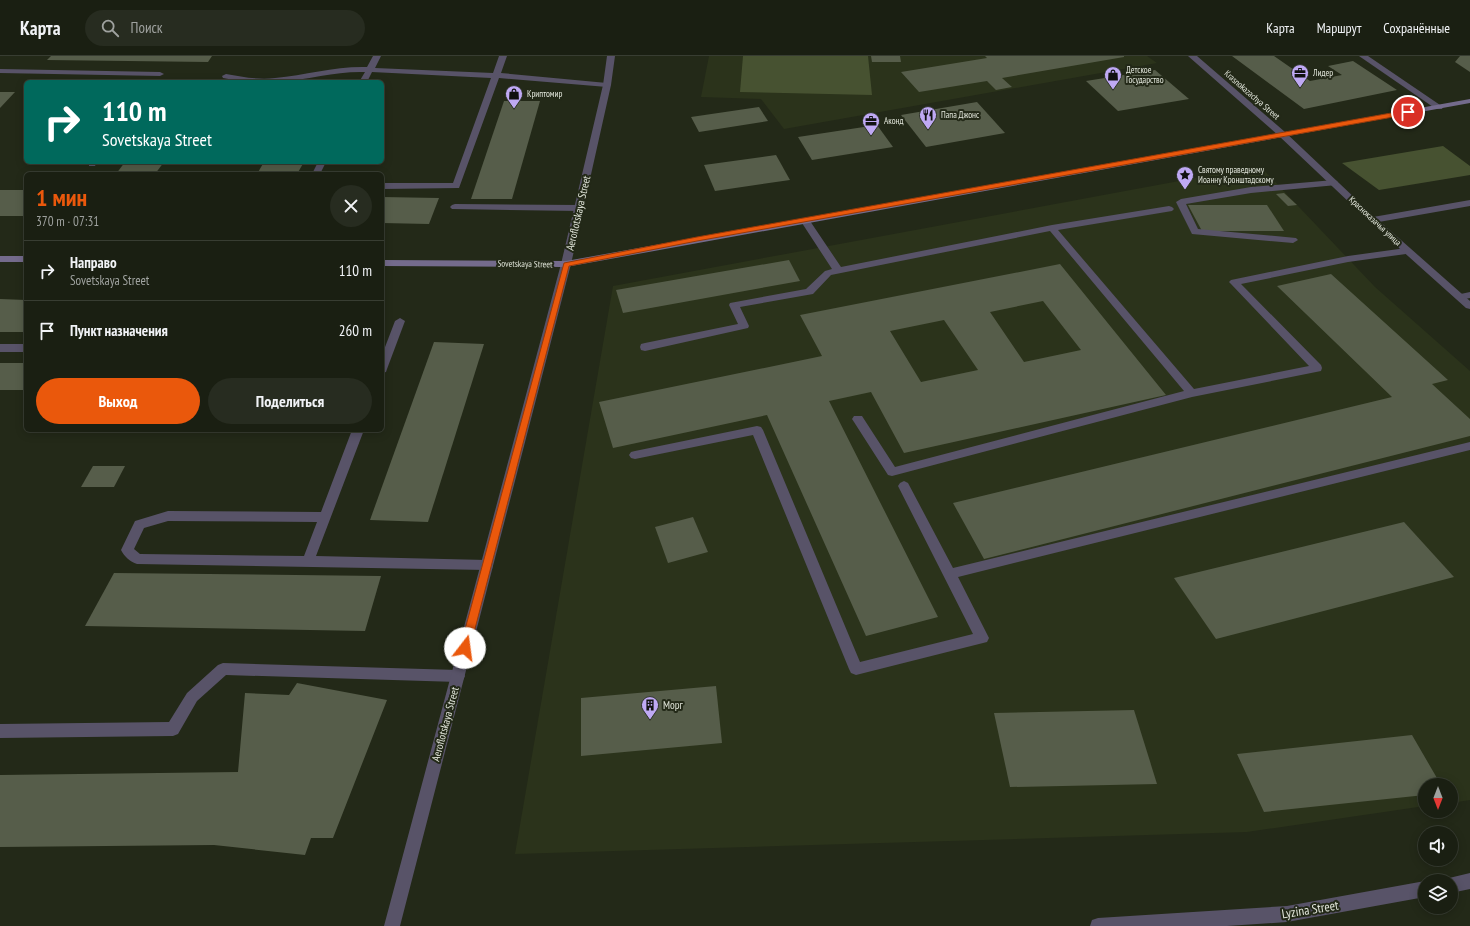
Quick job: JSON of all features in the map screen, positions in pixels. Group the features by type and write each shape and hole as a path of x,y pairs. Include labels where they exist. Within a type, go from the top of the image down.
{"main road":[{"name":"Sovetskaya Street","path":"384,263 566,264 1470,101"},
{"path":"0,259 24,260"}],"street":[{"path":"364,80 377,56"},
{"path":"384,186 456,186 503,56"},
{"name":"Aeroflotskaya Street","path":"392,926 566,264 607,85 611,56"},
{"name":"Krasnokazachya Street","path":"1192,56 1282,134"},
{"path":"1363,56 1439,107"},
{"path":"279,80 352,69 496,75 607,85"},
{"path":"0,71 160,74"},
{"path":"31,71 32,80"},
{"path":"226,76 243,80"},
{"name":"Красноказачья улица","path":"1282,134 1406,251 1465,296 1470,306"},
{"path":"1293,240 1195,232 1182,202 1251,190 1334,183"},
{"path":"1373,220 1470,203"},
{"path":"455,207 579,208"},
{"path":"645,346 744,326 734,305 809,292 828,273 1052,228 1168,209"},
{"path":"805,220 838,271"},
{"path":"1052,228 1192,394"},
{"path":"858,419 892,472 1192,394 1317,368 1234,282 1348,259 1406,251"},
{"path":"384,364 400,321"},
{"path":"0,348 24,348"},
{"path":"635,455 757,430 856,669 982,638 904,486"},
{"path":"308,561 357,432"},
{"path":"950,574 1470,446"},
{"path":"325,517 168,516 139,524 127,550 137,559 487,565"},
{"path":"0,731 173,729 192,698 223,669 458,676"},
{"path":"1458,884 1470,882"},
{"name":"Lyzina Street","path":"1098,926 1287,914 1418,890"}],"shaded area":[{"path":"709,56 1147,56 1157,63 784,129 761,99 701,97"},
{"path":"743,56 868,56 872,95 740,92"},
{"path":"1443,146 1470,166 1470,175 1379,190 1342,163"},
{"path":"1260,166 1375,287 1470,371 1470,800 1458,802 1458,778 1418,778 1418,807 1247,832 515,854 613,286"}],"building":[{"path":"51,56 212,56 208,62 47,60"},
{"path":"871,56 900,56 901,62 872,62"},
{"path":"985,56 1124,57 1002,78 1012,87 996,90 987,81 919,92 901,72 987,58"},
{"path":"1232,56 1274,56 1310,81 1342,75 1328,66 1353,61 1397,90 1304,109"},
{"path":"1460,56 1470,56 1470,72 1455,62"},
{"path":"1155,70 1189,99 1118,111 1086,81"},
{"path":"0,92 15,92 0,108"},
{"path":"504,101 540,101 512,199 471,199"},
{"path":"977,102 1005,133 926,147 901,115"},
{"path":"759,107 768,121 699,132 691,117"},
{"path":"877,125 893,147 812,160 798,137"},
{"path":"776,155 790,180 715,191 704,165"},
{"path":"124,164 162,164 156,172 118,172"},
{"path":"263,164 303,164 298,172 258,172"},
{"path":"0,190 24,190 24,216 0,216"},
{"path":"1284,193 1297,205 1288,206 1276,194"},
{"path":"384,197 439,198 429,224 384,223"},
{"path":"1188,205 1267,205 1284,231 1202,231"},
{"path":"789,260 800,281 623,313 616,290"},
{"path":"1060,264 1166,395 904,453 871,392 829,401 938,617 866,636 767,415 613,448 599,402 822,356 800,315","holes":["1043,301 1081,350 1024,362 990,312","944,320 978,370 921,382 890,331"]},
{"path":"1331,274 1448,380 1432,384 1470,419 1470,436 984,559 953,503 1392,397 1277,286"},
{"path":"0,299 24,300 24,332 0,332"},
{"path":"434,342 484,344 428,522 370,520"},
{"path":"0,363 24,363 24,390 0,390"},
{"path":"93,466 125,466 114,487 81,487"},
{"path":"693,517 708,552 668,563 655,527"},
{"path":"1404,522 1454,577 1216,639 1174,578"},
{"path":"114,573 381,576 365,631 85,626"},
{"path":"297,683 387,700 333,838 311,838 305,855 214,845 0,847 0,775 238,772 245,693 289,695"},
{"name":"Морг","path":"716,686 722,743 581,756 581,698"},
{"path":"1134,710 1157,784 1010,787 994,713"},
{"path":"1412,735 1437,778 1418,778 1418,796 1264,812 1237,754"}],"place":[{"name":"Лидер","path":"1300,88"},
{"name":"Детское Государство","path":"1113,90"},
{"name":"Криптомир","path":"514,109"},
{"name":"Папа Джонс","path":"928,130"},
{"name":"Аконд","path":"871,136"},
{"name":"Святому праведному Иоанну Кронштадскому","path":"1185,190"},
{"name":"Морг","path":"650,720"}],"route":[{"path":"465,648 566,264 697,239 1408,112"}]}
